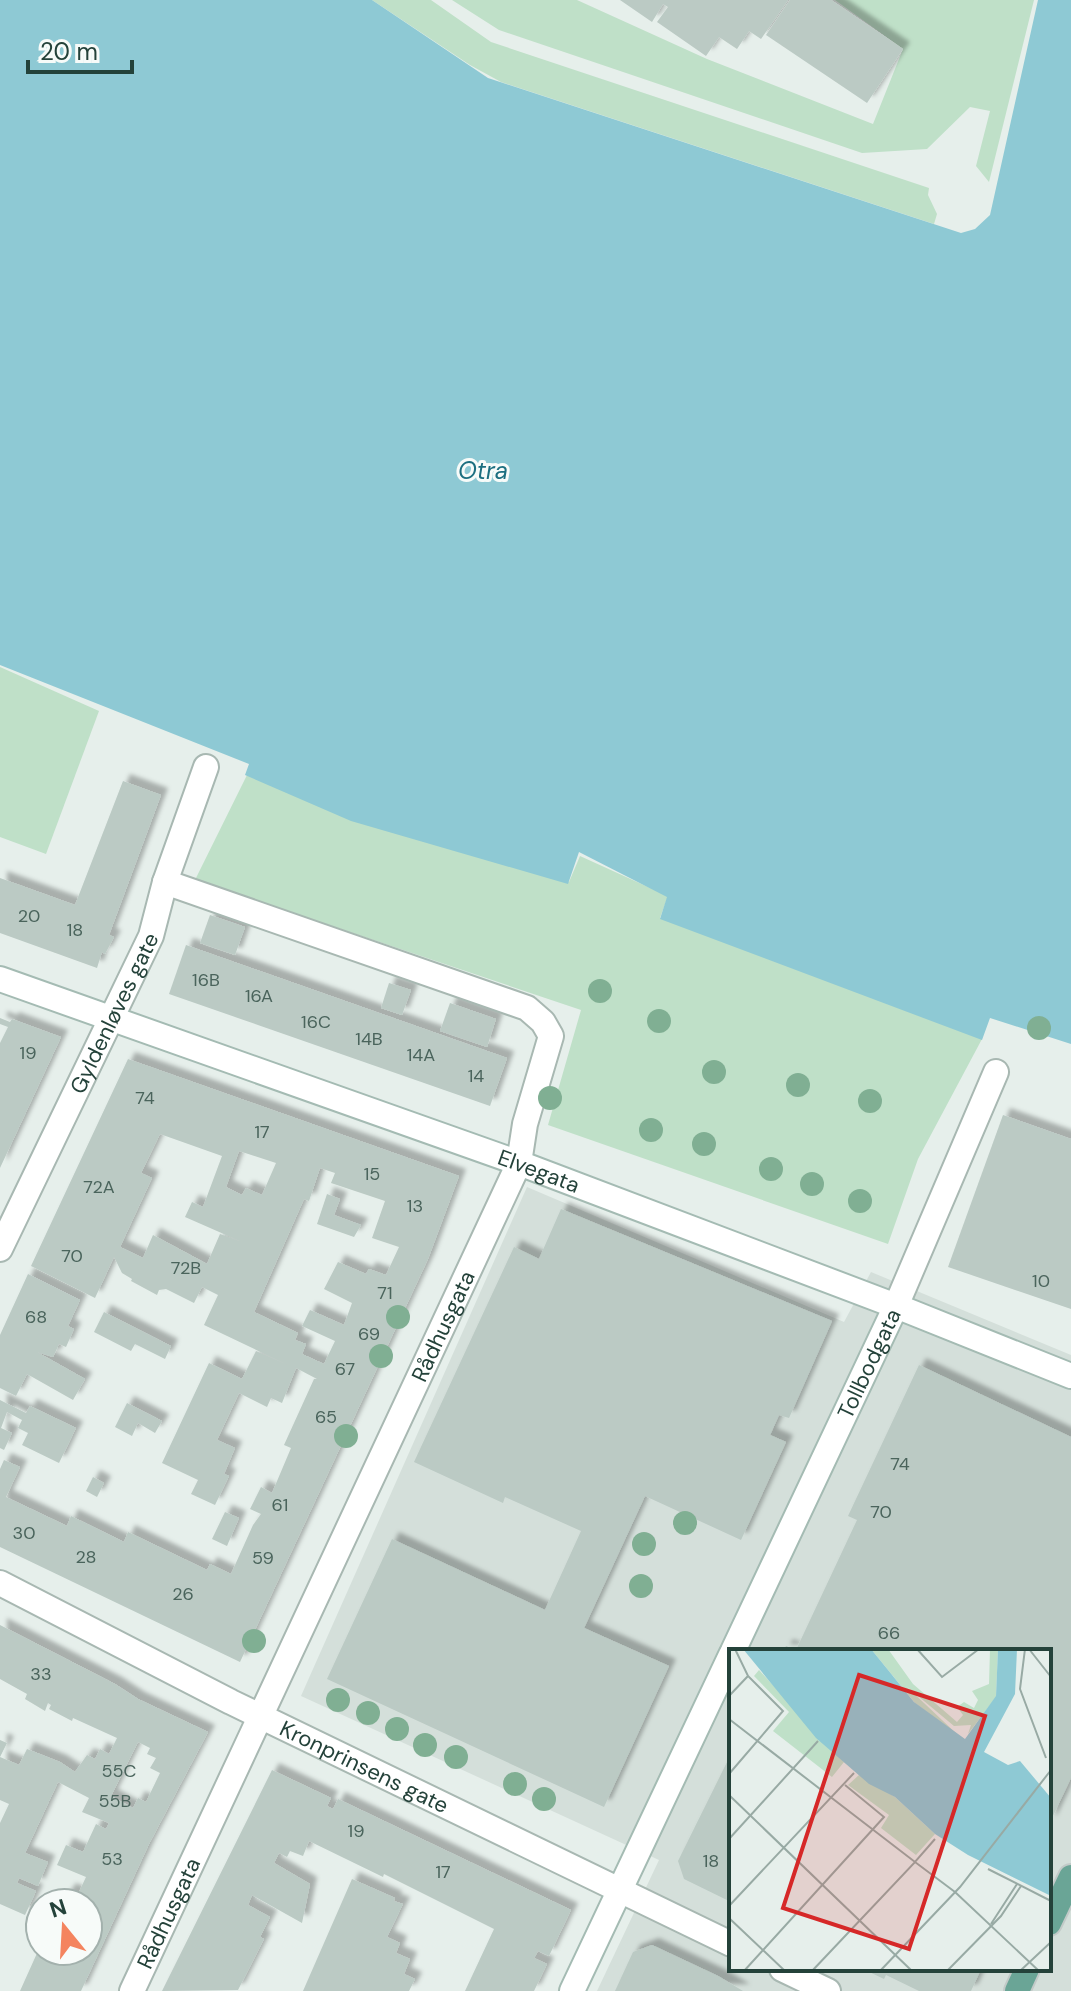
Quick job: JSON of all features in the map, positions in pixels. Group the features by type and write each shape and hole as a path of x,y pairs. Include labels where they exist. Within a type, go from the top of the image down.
{"main road":[{"path":"1051,1919 1071,1877"},
{"path":"1017,1991 1026,1971"}],"street":[{"name":"Gyldenløves gate","path":"0,1249 151,936 165,882 206,767"},
{"name":"Rådhusgata","path":"132,1991 519,1163 525,1124 551,1036 543,1022 527,1008 165,882"},
{"name":"Elvegata","path":"0,979 519,1163 1071,1376"},
{"name":"Tollbodgata","path":"734,1649 896,1306 996,1072"},
{"name":"Kronprinsens gate","path":"0,1583 261,1717 729,1943"},
{"name":"Tollbodgata","path":"572,1991 729,1659"},
{"path":"786,1971 828,1991"}],"shaded area":[{"path":"527,1187 844,1322 871,1272 1071,1355 1071,1991 597,1991 659,1860 301,1696"}],"green space":[{"path":"372,0 431,0 491,42 929,188 928,195 937,214 934,224 501,82"},
{"path":"452,0 577,0 707,59 873,124 903,49 835,0 1034,0 989,182 976,166 990,111 970,107 927,149 862,153 499,30"},
{"path":"0,667 99,711 46,854 0,837"},
{"path":"247,775 569,882 580,856 668,896 660,918 982,1039 918,1159 888,1244 548,1125 581,1010 195,880"}],"water":[{"name":"Otra","path":"0,0 372,0 488,78 961,233 975,229 990,215 1038,0 1071,0 1071,1044 990,1018 982,1040 660,919 667,897 579,852 568,884 351,821 245,775 249,764 0,665"}],"building":[{"path":"620,0 788,0 761,39 749,31 737,49 719,37 706,56 657,22 668,7 663,4 652,22"},
{"path":"790,0 831,0 903,49 867,103 766,35"},
{"path":"123,781 161,795 109,935 114,937 105,954 102,952 97,968 0,933 0,878 75,905"},
{"path":"210,915 245,927 235,955 200,943"},
{"path":"186,945 507,1058 490,1106 169,994"},
{"path":"389,983 411,990 402,1015 381,1008"},
{"path":"450,1003 496,1019 487,1047 440,1031"},
{"path":"0,1018 10,1022 12,1019 61,1037 0,1168 0,1043 8,1027 0,1024"},
{"path":"128,1059 459,1176 428,1259 240,1662 0,1547 0,1469 4,1460 20,1467 6,1497 67,1526 71,1516 124,1542 128,1532 207,1570 210,1564 231,1574 261,1514 250,1509 261,1487 272,1493 291,1448 284,1445 314,1379 317,1379 296,1368 282,1403 271,1398 267,1407 239,1393 217,1440 235,1448 224,1474 229,1476 215,1505 191,1494 198,1480 162,1463 209,1363 242,1379 256,1351 288,1365 204,1325 218,1295 202,1287 194,1303 166,1289 159,1290 157,1295 131,1281 122,1273 114,1257 95,1298 31,1266","holes":["160,1134 222,1156 203,1207 192,1202 185,1217 242,1242 220,1234 207,1264 153,1235 143,1258 120,1247 152,1178 141,1173","239,1151 276,1163 262,1195 246,1188 242,1195 226,1187","320,1168 335,1173 331,1183 385,1201 372,1238 399,1247 386,1275 369,1269 366,1274 338,1262 324,1289 352,1303 344,1325 310,1310 302,1326 335,1341 324,1364 302,1354 306,1344 295,1340 298,1333 254,1312 304,1199 309,1201"]},
{"path":"1003,1115 1071,1139 1071,1309 948,1267"},
{"path":"327,1194 340,1199 334,1215 361,1225 354,1237 317,1224"},
{"path":"561,1209 832,1321 789,1418 779,1415 770,1435 786,1442 741,1540 645,1496 584,1628 669,1666 604,1807 327,1679 392,1539 545,1610 581,1531 505,1497 503,1503 414,1462 514,1247 539,1259"},
{"path":"28,1274 80,1300 68,1326 74,1329 66,1347 59,1344 53,1357 37,1352 85,1379 73,1400 27,1374 16,1396 0,1388 0,1335"},
{"path":"104,1312 171,1346 165,1359 135,1344 131,1351 94,1332"},
{"path":"919,1365 1071,1437 1071,1778 1051,1820 1051,1649 796,1649 857,1520 848,1516"},
{"path":"0,1400 26,1413 30,1406 76,1428 59,1463 22,1445 28,1433 18,1428 22,1420 7,1412 1,1428 12,1433 4,1450 0,1448"},
{"path":"127,1403 162,1421 155,1433 138,1423 132,1436 115,1427"},
{"path":"93,1477 104,1483 97,1497 86,1491"},
{"path":"225,1512 239,1518 227,1546 212,1539"},
{"path":"0,1625 138,1699 208,1732 149,1844 104,1941 104,1887 81,1887 86,1877 57,1865 66,1845 83,1852 96,1824 106,1829 109,1823 82,1812 89,1798 58,1782 25,1853 48,1862 38,1886 19,1878 17,1883 26,1887 24,1887 24,1915 0,1904 0,1823 9,1804 0,1800 0,1757 19,1765 27,1749 60,1762 75,1772 87,1755 95,1759 100,1749 109,1754 117,1738 73,1718 72,1721 49,1709 51,1705 48,1703 45,1711 25,1699 27,1694 0,1679","holes":["138,1742 150,1748 147,1754 156,1758 150,1768 160,1773 146,1802 138,1798 133,1808 111,1796"]},
{"path":"0,1740 7,1743 0,1757"},
{"path":"729,1758 729,1901 684,1879 678,1861"},
{"path":"272,1770 331,1798 327,1806 333,1809 338,1799 571,1910 549,1956 538,1951 534,1958 547,1964 534,1991 465,1991 494,1929 384,1874 383,1877 309,1841 303,1856 290,1851 287,1857 279,1853 274,1863 310,1884 302,1923 252,1895 248,1905 270,1917 260,1937 264,1939 238,1990 162,1991"},
{"path":"352,1879 403,1904 387,1937 400,1943 396,1953 410,1959 404,1974 415,1979 409,1991 303,1991"},
{"path":"652,1945 743,1991 615,1991 633,1952"},
{"path":"31,1967 92,1967 81,1991 20,1991"},
{"path":"867,1971 980,1971 971,1991 919,1991 886,1975 884,1979"}]}
